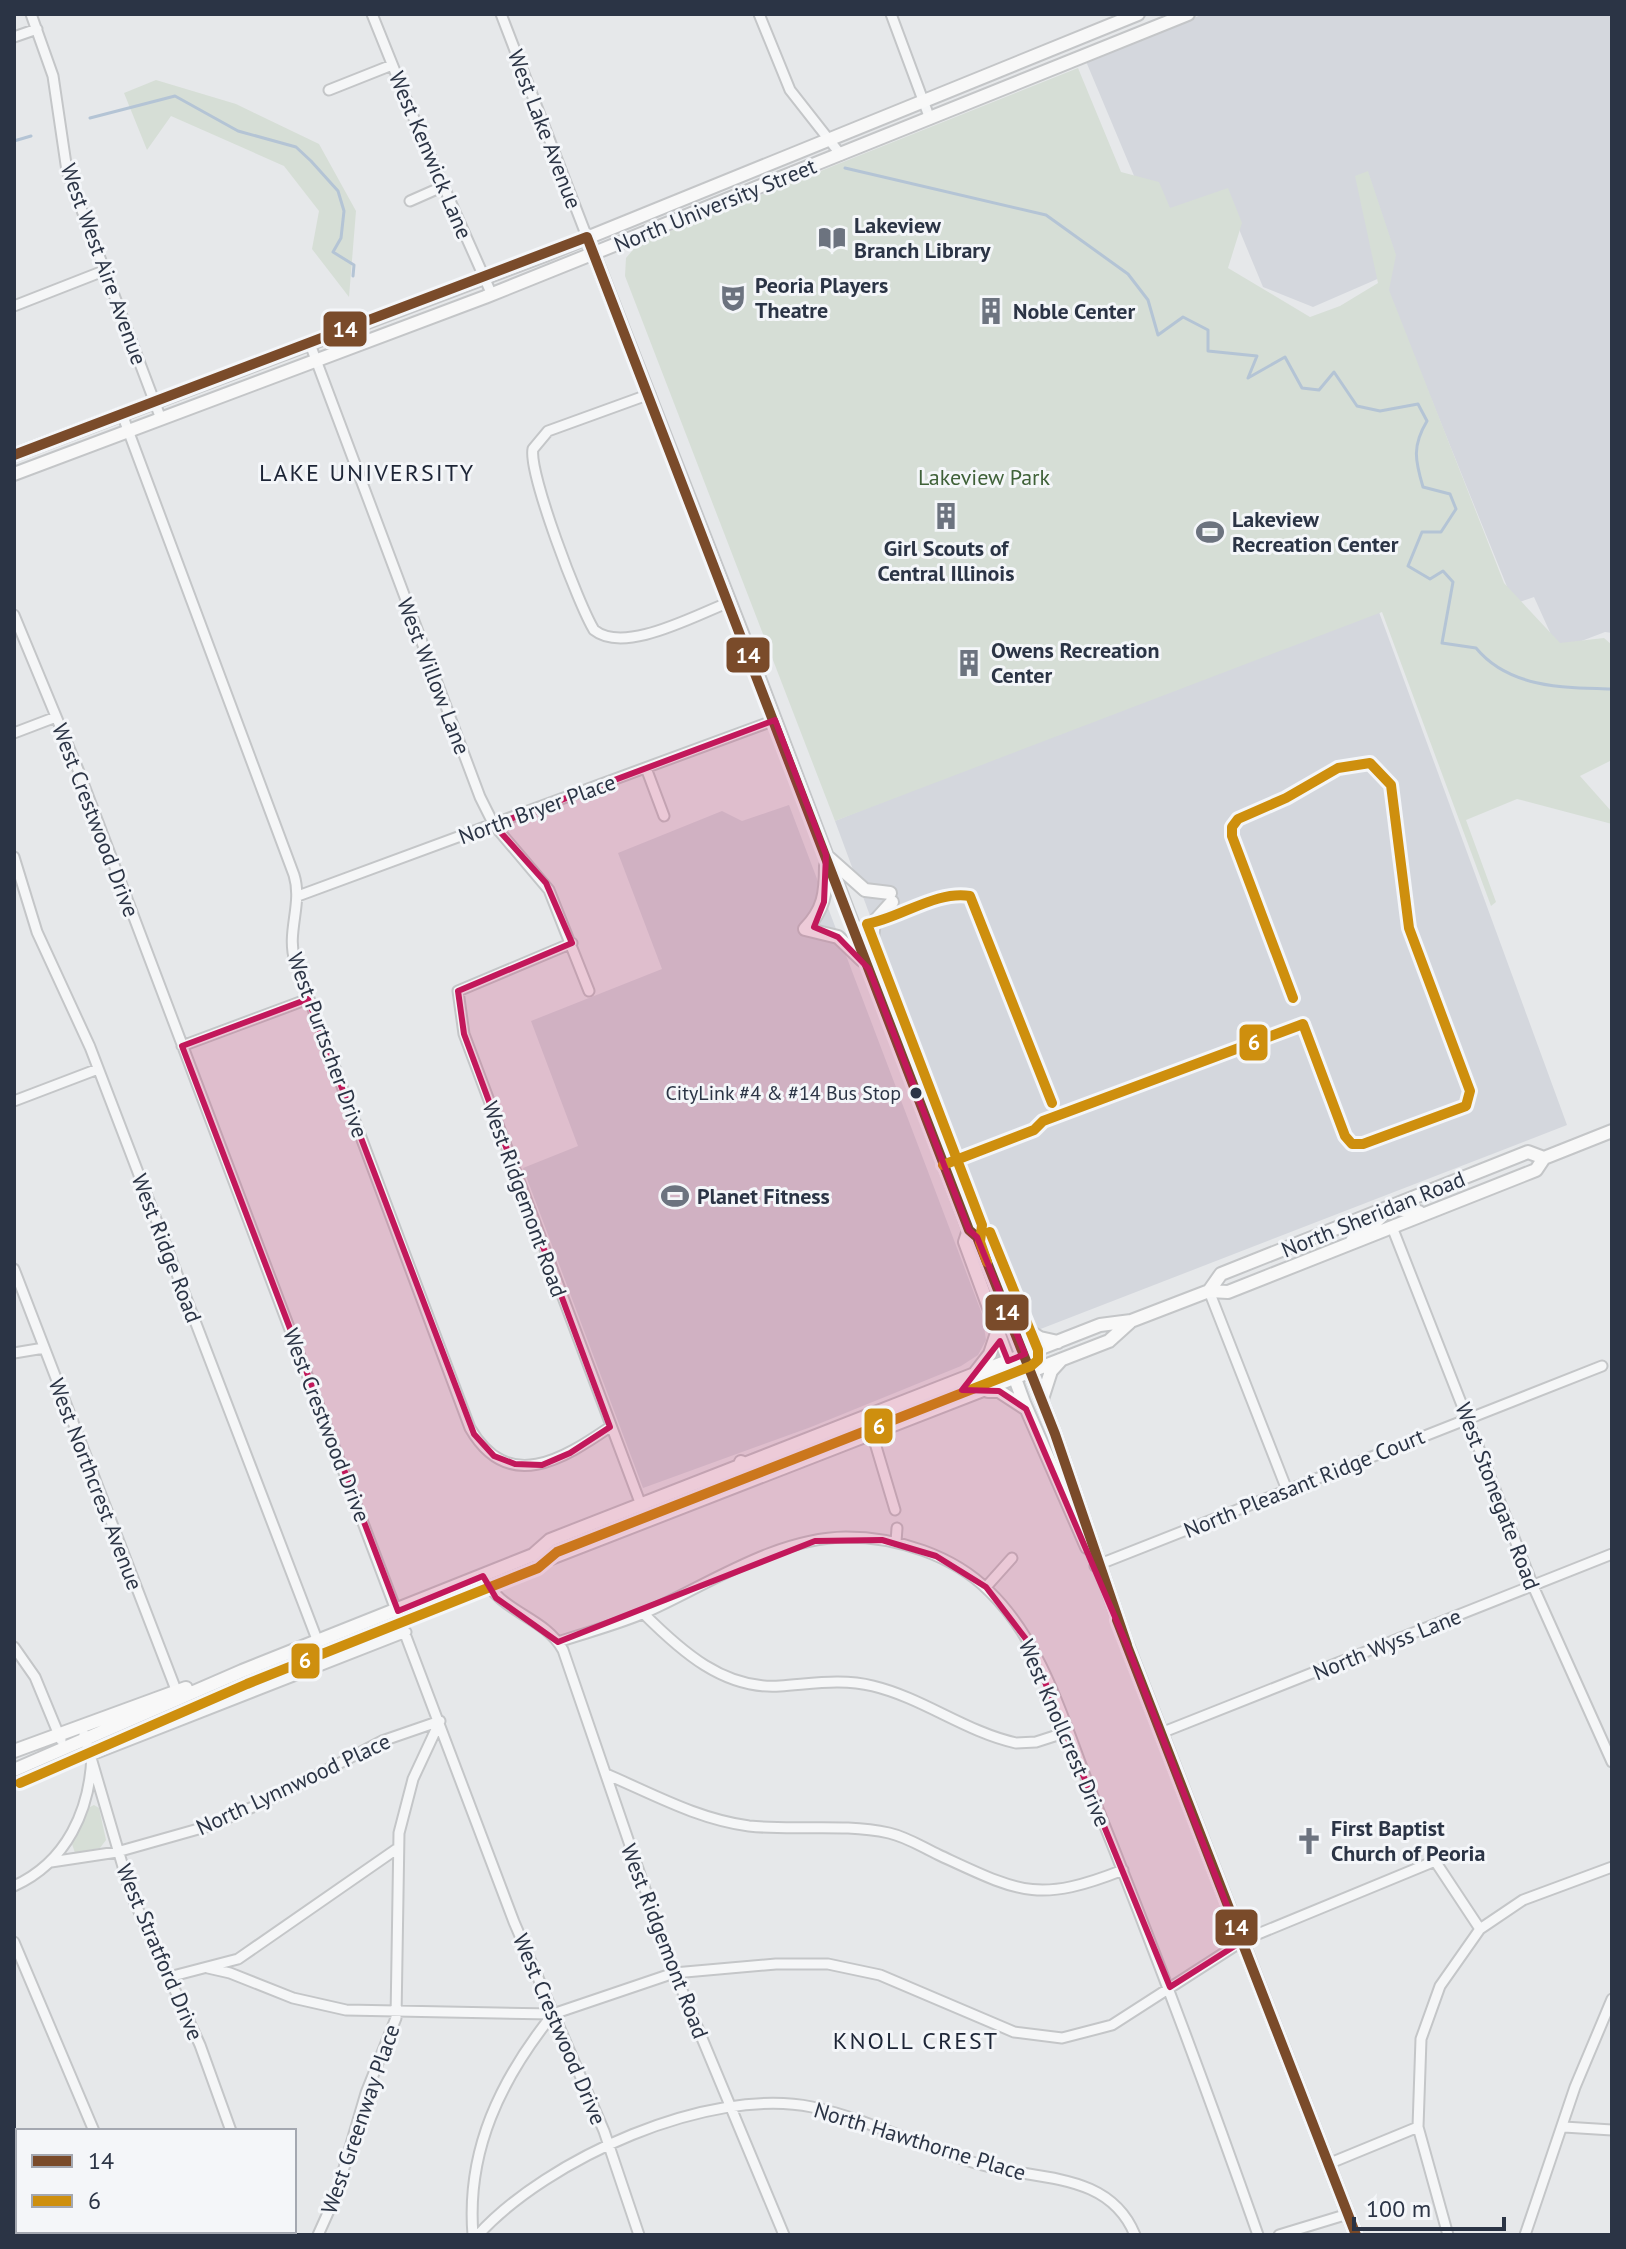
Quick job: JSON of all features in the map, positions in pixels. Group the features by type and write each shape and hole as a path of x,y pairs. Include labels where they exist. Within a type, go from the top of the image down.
{"main road":[{"name":"North University Street","path":"14,455 484,278 1138,14"},
{"name":"North University Street","path":"14,474 492,295 930,119 1161,19 1188,14"},
{"name":"West Lake Avenue","path":"587,237 650,394 969,1230 977,1237 1032,1371 1097,1565 1356,2235"},
{"path":"826,855 865,890 891,898 874,922 869,969"},
{"path":"826,855 824,902 819,915 805,929 838,937 869,969"},
{"name":"North Sheridan Road","path":"14,1751 80,1725 242,1671 398,1611 533,1555 550,1540 640,1503 1100,1325 1131,1321 1209,1291 1228,1292 1536,1170 1544,1158 1611,1134"},
{"name":"North Sheridan Road","path":"1209,1291 1221,1274 1528,1152 1544,1158"},
{"path":"1350,1243 1388,1208 1408,1213 1432,1211"},
{"name":"West Lake Avenue","path":"969,1230 965,1242 1014,1378 1097,1565"},
{"path":"1011,1320 1040,1338 1058,1342"},
{"name":"North Sheridan Road","path":"533,1555 551,1558 1109,1341 1131,1321"},
{"path":"975,1374 990,1354 997,1333"},
{"path":"1042,1399 1051,1371 1062,1359"},
{"path":"981,1391 999,1391 1026,1409"},
{"path":"872,1433 874,1423 896,1413 907,1400"},
{"path":"687,1505 708,1488 736,1475 741,1462 748,1467 760,1467 788,1457 814,1456"},
{"name":"North Sheridan Road","path":"14,1770 87,1741 178,1694"}],"street":[{"name":"West West Aire Avenue","path":"31,14 56,90 67,171 161,419"},
{"name":"West Kenwick Lane","path":"372,14 492,295"},
{"name":"West Lake Avenue","path":"501,14 587,237"},
{"path":"759,14 787,85 841,155"},
{"path":"891,14 930,119"},
{"path":"14,37 37,29"},
{"path":"329,90 392,65"},
{"path":"410,201 444,186"},
{"path":"14,306 106,270"},
{"name":"West Willow Lane","path":"310,344 464,755 494,825 546,883 589,991"},
{"path":"650,394 548,431 533,449 535,476 583,606 596,631 618,640 641,636 730,602"},
{"name":"West Purtscher Drive","path":"122,414 294,875 298,896 291,948 466,1420 478,1440 500,1459 536,1465 562,1458 610,1427"},
{"name":"West Crestwood Drive","path":"14,615 36,676 56,717 398,1611 509,1910 609,2146 639,2235"},
{"path":"14,733 56,717"},
{"name":"North Bryer Place","path":"298,896 775,720"},
{"path":"646,768 664,816"},
{"name":"West Ridge Road","path":"14,857 42,946 98,1069 318,1642"},
{"name":"West Ridgemont Road","path":"572,943 458,991 464,1034 647,1521"},
{"path":"182,1046 308,999"},
{"path":"14,1101 98,1069"},
{"name":"West Stonegate Road","path":"1392,1227 1533,1586 1612,1762"},
{"name":"West Northcrest Avenue","path":"14,1269 178,1694"},
{"path":"1209,1291 1287,1490"},
{"path":"14,1353 44,1348"},
{"name":"North Pleasant Ridge Court","path":"1097,1565 1602,1366"},
{"path":"872,1433 895,1510"},
{"path":"896,1542 897,1528"},
{"name":"West Knollcrest Drive","path":"558,1642 643,1613 752,1562 801,1544 844,1537 896,1542 946,1561 986,1587 1029,1643 1067,1732 1170,1987 1258,2235"},
{"name":"North Wyss Lane","path":"1161,1733 1612,1554"},
{"path":"986,1587 1012,1558"},
{"path":"483,1576 496,1598 545,1629 558,1642"},
{"path":"643,1613 703,1664 741,1683 765,1686 833,1682 873,1686 1016,1743 1032,1743 1067,1732"},
{"path":"92,1755 406,1632"},
{"name":"West Ridgemont Road","path":"558,1642 674,1973 784,2235"},
{"path":"14,1647 35,1677 65,1750"},
{"name":"West Greenway Place","path":"318,2235 336,2195 366,2093 397,2013 398,1848 413,1779 440,1721"},
{"name":"North Lynnwood Place","path":"50,1862 117,1852 234,1816 382,1741 440,1721"},
{"name":"West Stratford Drive","path":"80,1725 92,1755 117,1852 135,1902 204,2055 230,2129"},
{"name":"North Lynnwood Place","path":"14,1886 50,1862 69,1838 84,1810 92,1755"},
{"path":"606,1774 680,1808 739,1824 848,1827 893,1834 992,1880 1021,1890 1070,1889 1123,1870"},
{"path":"169,1977 226,1965 245,1955 398,1848"},
{"path":"208,1968 324,2006 397,2013 468,2010 553,2014 674,1973 797,1963 844,1966 886,1978 1014,2032 1057,2038 1107,2028 1241,1942 1435,1861 1480,1929"},
{"path":"1448,2235 1418,2127 1421,2039 1440,1986 1480,1929 1523,1900 1612,1867"},
{"path":"14,1942 93,2129"},
{"path":"1525,2235 1575,2087 1612,1999"},
{"path":"475,2235 473,2176 488,2124 513,2068 553,2014"},
{"name":"North Hawthorne Place","path":"475,2235 541,2182 609,2146 678,2120 730,2106 786,2103 823,2109 984,2165 1081,2184 1116,2204 1135,2235"},
{"path":"1328,2164 1418,2127"},
{"path":"1564,2127 1612,2130"},
{"path":"1279,2235 1348,2214"}],"highlighted area":[{"path":"775,720 826,855 824,902 814,927 838,937 869,969 969,1230 977,1237 1025,1354 1008,1361 1000,1341 962,1390 999,1391 1026,1409 1127,1645 1241,1942 1170,1987 1029,1643 986,1587 936,1556 882,1540 815,1541 558,1642 496,1598 483,1576 398,1611 182,1046 308,999 474,1434 494,1456 515,1464 542,1465 570,1453 610,1427 464,1034 458,991 572,943 546,883 494,825"}],"shaded area":[{"path":"1204,14 1612,14 1612,633 1605,632 1558,650 1534,597 1514,604 1382,277 1313,307 1263,287 1224,193 1153,221 1085,59"},
{"path":"1375,601 1567,1125 1025,1335 835,821"},
{"path":"789,805 982,1314 986,1340 978,1355 961,1366 811,1427 643,1488 523,1168 578,1146 531,1021 662,969 618,853 722,811 742,821"}],"green space":[{"name":"Lakeview Park","path":"1078,68 1121,172 1159,182 1170,208 1228,188 1242,223 1228,268 1310,317 1340,306 1378,283 1355,176 1368,171 1396,255 1389,290 1504,583 1560,643 1604,638 1612,645 1612,760 1580,776 1612,812 1612,824 1517,799 1466,820 1496,902 1491,906 1382,612 835,821 625,276 626,258 638,244"},
{"path":"156,80 236,104 319,144 356,211 349,297 312,249 319,211 284,166 171,116 147,150 124,93"},
{"path":"94,1805 99,1808 106,1840 100,1848 75,1853 72,1844 88,1808"}],"waterway":[{"path":"90,118 175,96 238,131 296,147 338,191 344,211 341,238 333,252 354,265 353,276"},
{"path":"14,141 31,136"},
{"path":"845,168 1046,215 1128,274 1148,300 1158,335 1183,317 1208,330 1208,351 1257,356 1248,378 1285,357 1302,388 1319,390 1334,372 1357,406 1380,411 1418,404 1427,421 1416,453 1423,487 1450,494 1456,509 1441,532 1422,532 1408,566 1430,579 1443,571 1453,582 1442,643 1476,648 1504,671 1538,683 1612,689"}],"transit line":[{"name":"14","path":"14,455 587,237 969,1230 977,1237 1055,1434 1127,1645"},
{"name":"6","path":"943,1165 1034,1130 1043,1121 1303,1024 1345,1136 1352,1144 1363,1144 1466,1106 1470,1091 1409,928 1391,785 1370,763 1338,768 1286,798 1238,819 1232,827 1232,836 1293,998"},
{"name":"6","path":"987,1262 980,1242 982,1225 867,924 945,897 970,896 1052,1103"},
{"name":"6","path":"20,1783 247,1684 538,1568 557,1552 1031,1366 1038,1360 1038,1350 990,1232"},
{"name":"14","path":"1117,1620 1356,2235"}],"place":[{"name":"Lakeview Branch Library","path":"832,238"},
{"name":"Peoria Players Theatre","path":"733,298"},
{"name":"Noble Center","path":"991,311"},
{"name":"Girl Scouts of Central Illinois","path":"946,516"},
{"name":"Lakeview Recreation Center","path":"1210,532"},
{"name":"Owens Recreation Center","path":"969,663"},
{"name":"CityLink #4 & #14 Bus Stop","path":"916,1093"},
{"name":"Planet Fitness","path":"675,1196"},
{"name":"First Baptist Church of Peoria","path":"1309,1841"}],"district":[{"name":"LAKE UNIVERSITY","path":"367,472"},
{"name":"KNOLL CREST","path":"916,2040"}]}
